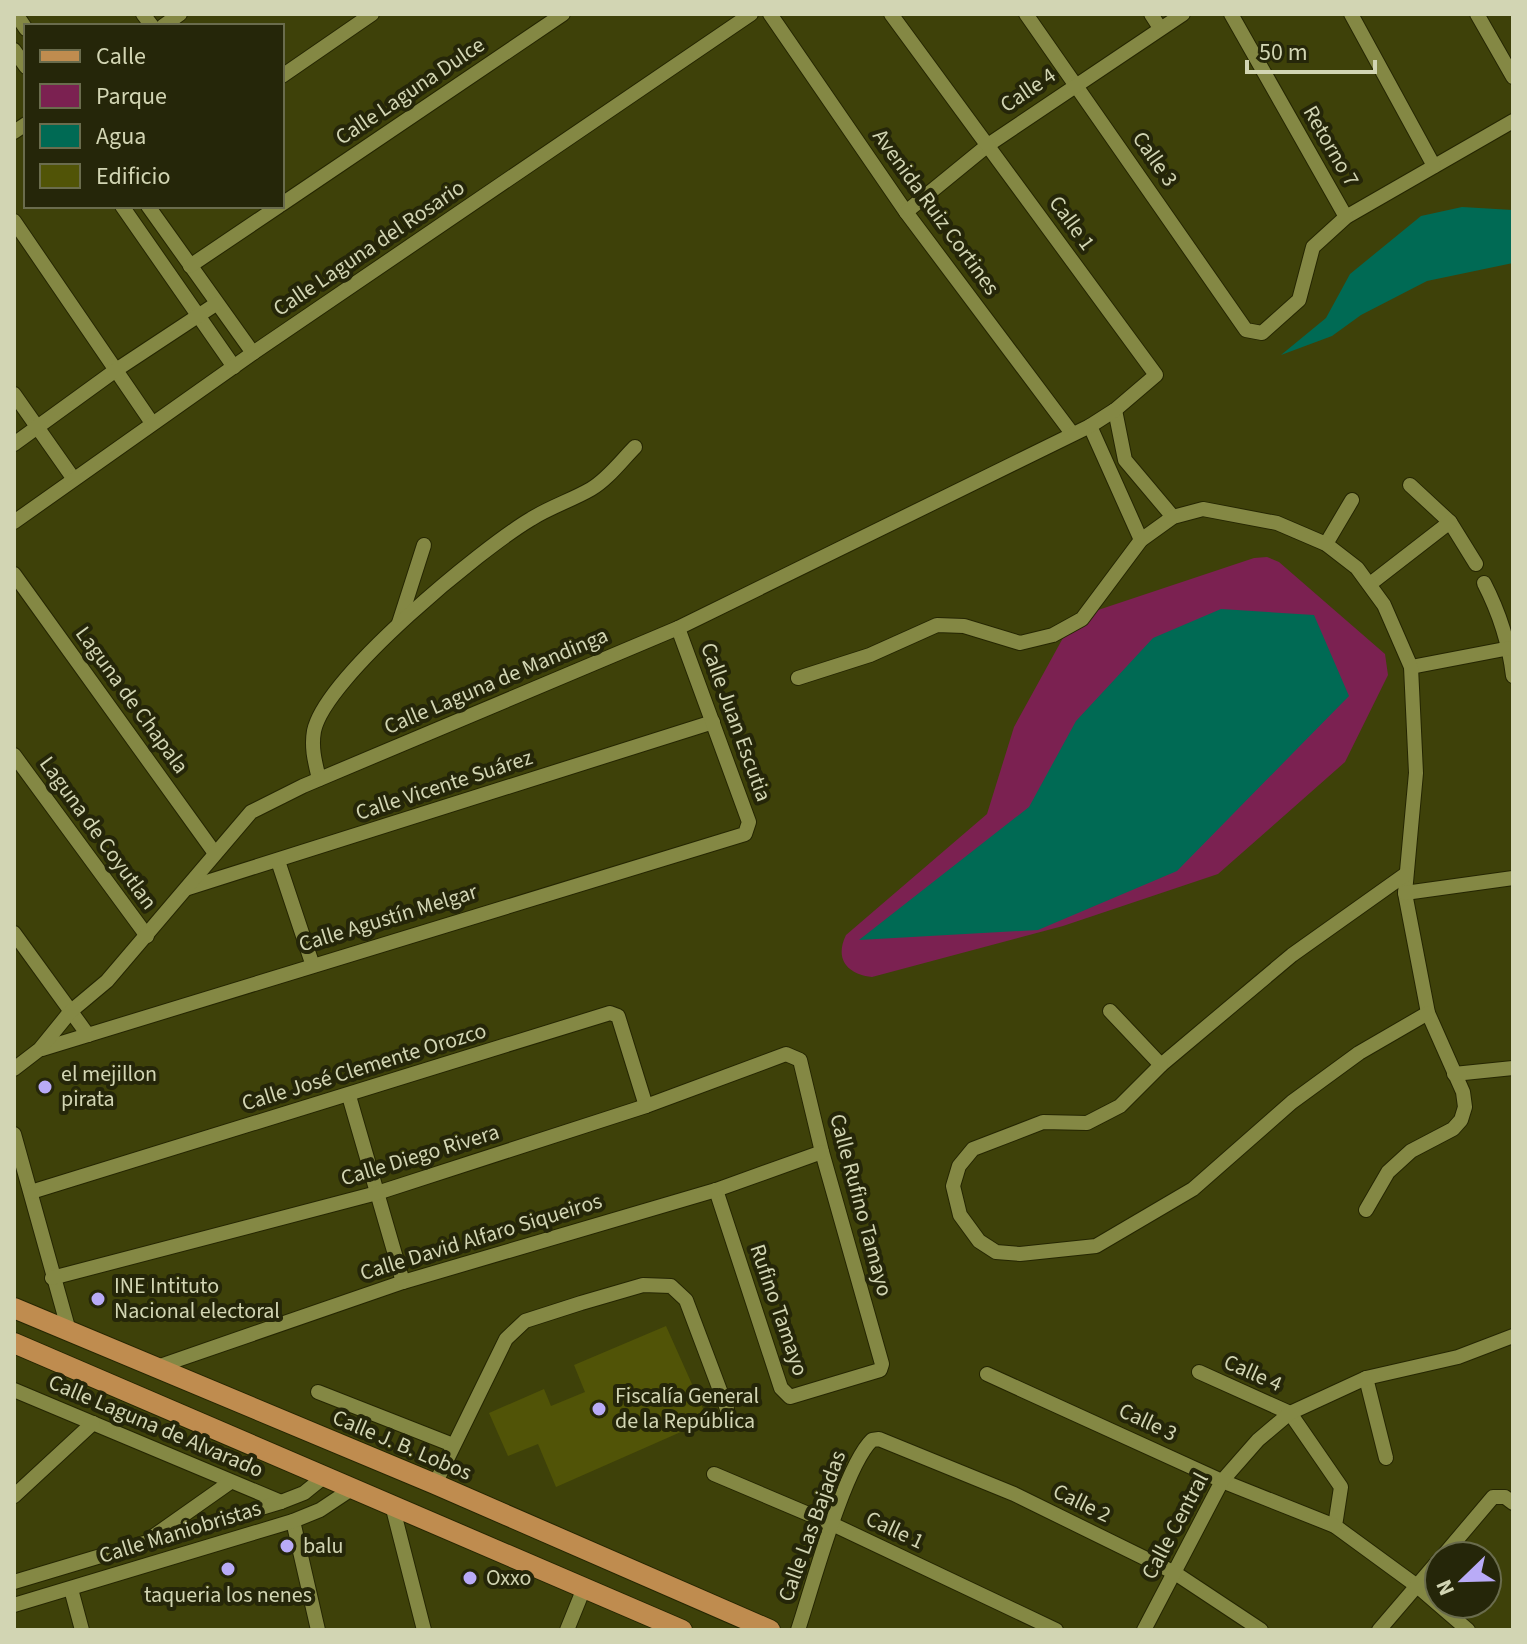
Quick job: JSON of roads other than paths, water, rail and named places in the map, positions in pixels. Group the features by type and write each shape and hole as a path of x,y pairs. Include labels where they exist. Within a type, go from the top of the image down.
{"main road":[{"name":"Calle J. B. Lobos","path":"14,1308 435,1484 770,1630"},
{"path":"14,1343 682,1630"}],"street":[{"path":"284,75 372,14"},
{"name":"Calle Laguna Dulce","path":"284,202 563,14"},
{"name":"Calle Laguna del Rosario","path":"14,522 732,20 751,14"},
{"name":"Avenida Ruiz Cortines","path":"770,14 906,212 1071,432"},
{"name":"Calle 1","path":"891,14 1156,375 1115,410 1090,426 1071,432"},
{"name":"Calle 3","path":"1026,14 1246,330 1262,333 1299,300 1313,247 1346,217"},
{"path":"1151,14 1160,28"},
{"name":"Calle 4","path":"906,212 988,145 1183,14"},
{"name":"Retorno 7","path":"1231,14 1346,217"},
{"path":"1351,14 1434,166"},
{"path":"1477,14 1513,77"},
{"path":"1346,217 1513,121"},
{"path":"123,208 234,367"},
{"path":"149,208 253,353"},
{"name":"Calle Laguna Dulce","path":"190,266 276,208"},
{"path":"14,221 152,423"},
{"path":"14,444 116,370 216,304"},
{"path":"14,394 73,478"},
{"path":"1115,410 1125,460 1173,517"},
{"path":"1090,426 1141,540"},
{"name":"Calle Laguna de Mandinga","path":"14,1069 40,1049 70,1012 107,981 251,812 319,779 678,628 1071,432"},
{"path":"319,779 312,749 315,728 325,707 363,661 472,563 530,519 594,487 635,447"},
{"path":"1110,472 1125,460"},
{"path":"1410,485 1450,522 1476,564"},
{"path":"1326,544 1352,500"},
{"path":"798,678 870,655 937,625 964,626 1020,643 1053,635 1082,619 1141,540 1173,517 1203,509 1234,512 1277,523 1326,544 1357,568 1396,628 1411,667 1416,773 1405,893 1428,1013 1463,1092 1461,1120 1453,1129 1411,1151 1388,1172 1366,1210"},
{"path":"1370,584 1450,522"},
{"path":"398,627 424,545"},
{"name":"Laguna de Chapala","path":"14,574 214,852"},
{"path":"1484,583 1500,614 1510,648 1513,676"},
{"name":"Calle Juan Escutia","path":"678,628 749,822 748,831"},
{"path":"1411,667 1510,648"},
{"name":"Calle Vicente Suárez","path":"188,888 713,722"},
{"name":"Laguna de Coyutlan","path":"14,755 147,936"},
{"name":"Calle Agustín Melgar","path":"40,1049 748,831"},
{"path":"278,861 312,963"},
{"path":"1406,874 1292,955 1161,1065 1143,1087 1097,1118 1087,1123 1043,1122 973,1149 959,1166 953,1186 960,1215 979,1241 996,1252 1020,1254 1096,1246 1193,1189 1292,1102 1359,1053 1428,1013"},
{"path":"1405,893 1513,878"},
{"path":"14,933 88,1035"},
{"path":"1110,1011 1161,1065"},
{"name":"Calle José Clemente Orozco","path":"31,1192 610,1013 618,1016 646,1106"},
{"name":"Calle Diego Rivera","path":"52,1278 377,1193 646,1106 793,1054"},
{"name":"Calle Rufino Tamayo","path":"793,1054 800,1060 822,1152 882,1364 880,1370"},
{"path":"1454,1074 1513,1068"},
{"path":"349,1096 403,1282"},
{"path":"14,1134 69,1331"},
{"name":"Calle David Alfaro Siqueiros","path":"154,1368 403,1282 716,1190 822,1152"},
{"name":"Rufino Tamayo","path":"716,1190 786,1395 790,1397 880,1370"},
{"path":"435,1484 506,1339 525,1321 643,1285 671,1286 686,1300 727,1409"},
{"name":"Calle Central","path":"1144,1630 1222,1481 1258,1440 1290,1413 1366,1378 1458,1357 1513,1336"},
{"name":"Calle 4","path":"1199,1372 1290,1413"},
{"name":"Calle 3","path":"987,1374 1222,1481 1335,1526 1417,1586 1468,1630"},
{"path":"1366,1378 1386,1458"},
{"name":"Calle Laguna de Alvarado","path":"14,1390 229,1483 281,1502"},
{"path":"318,1392 453,1445"},
{"path":"1290,1413 1341,1487 1335,1526"},
{"path":"14,1496 93,1423"},
{"name":"Calle Las Bajadas","path":"798,1630 832,1524 861,1453 872,1440"},
{"name":"Calle 2","path":"872,1440 888,1441 1014,1494 1175,1573 1261,1630"},
{"name":"Calle 1","path":"714,1474 832,1524 1056,1630"},
{"name":"Calle Maniobristas","path":"14,1582 281,1502 304,1493 325,1476"},
{"path":"143,1544 229,1483"},
{"name":"Calle Maniobristas","path":"14,1605 293,1521 320,1510 353,1488"},
{"path":"1456,1540 1493,1497 1505,1497 1513,1503"},
{"path":"392,1505 424,1630"},
{"path":"293,1521 318,1630"},
{"path":"1379,1630 1423,1579"},
{"path":"567,1630 584,1588"},
{"path":"71,1589 82,1630"}],"water":[{"path":"1462,207 1513,210 1513,263 1427,281 1361,315 1332,336 1281,355 1326,318 1350,274 1421,216"},
{"path":"1221,609 1314,615 1349,696 1177,871 1038,930 859,940 1029,807 1076,721 1153,638"}],"place":[{"name":"el mejillon pirata","path":"45,1087"},
{"name":"INE Intituto Nacional electoral","path":"98,1299"},
{"name":"Fiscalía General de la República","path":"599,1409"},
{"name":"balu","path":"287,1546"},
{"name":"taqueria los nenes","path":"228,1569"},
{"name":"Oxxo","path":"470,1578"}]}
